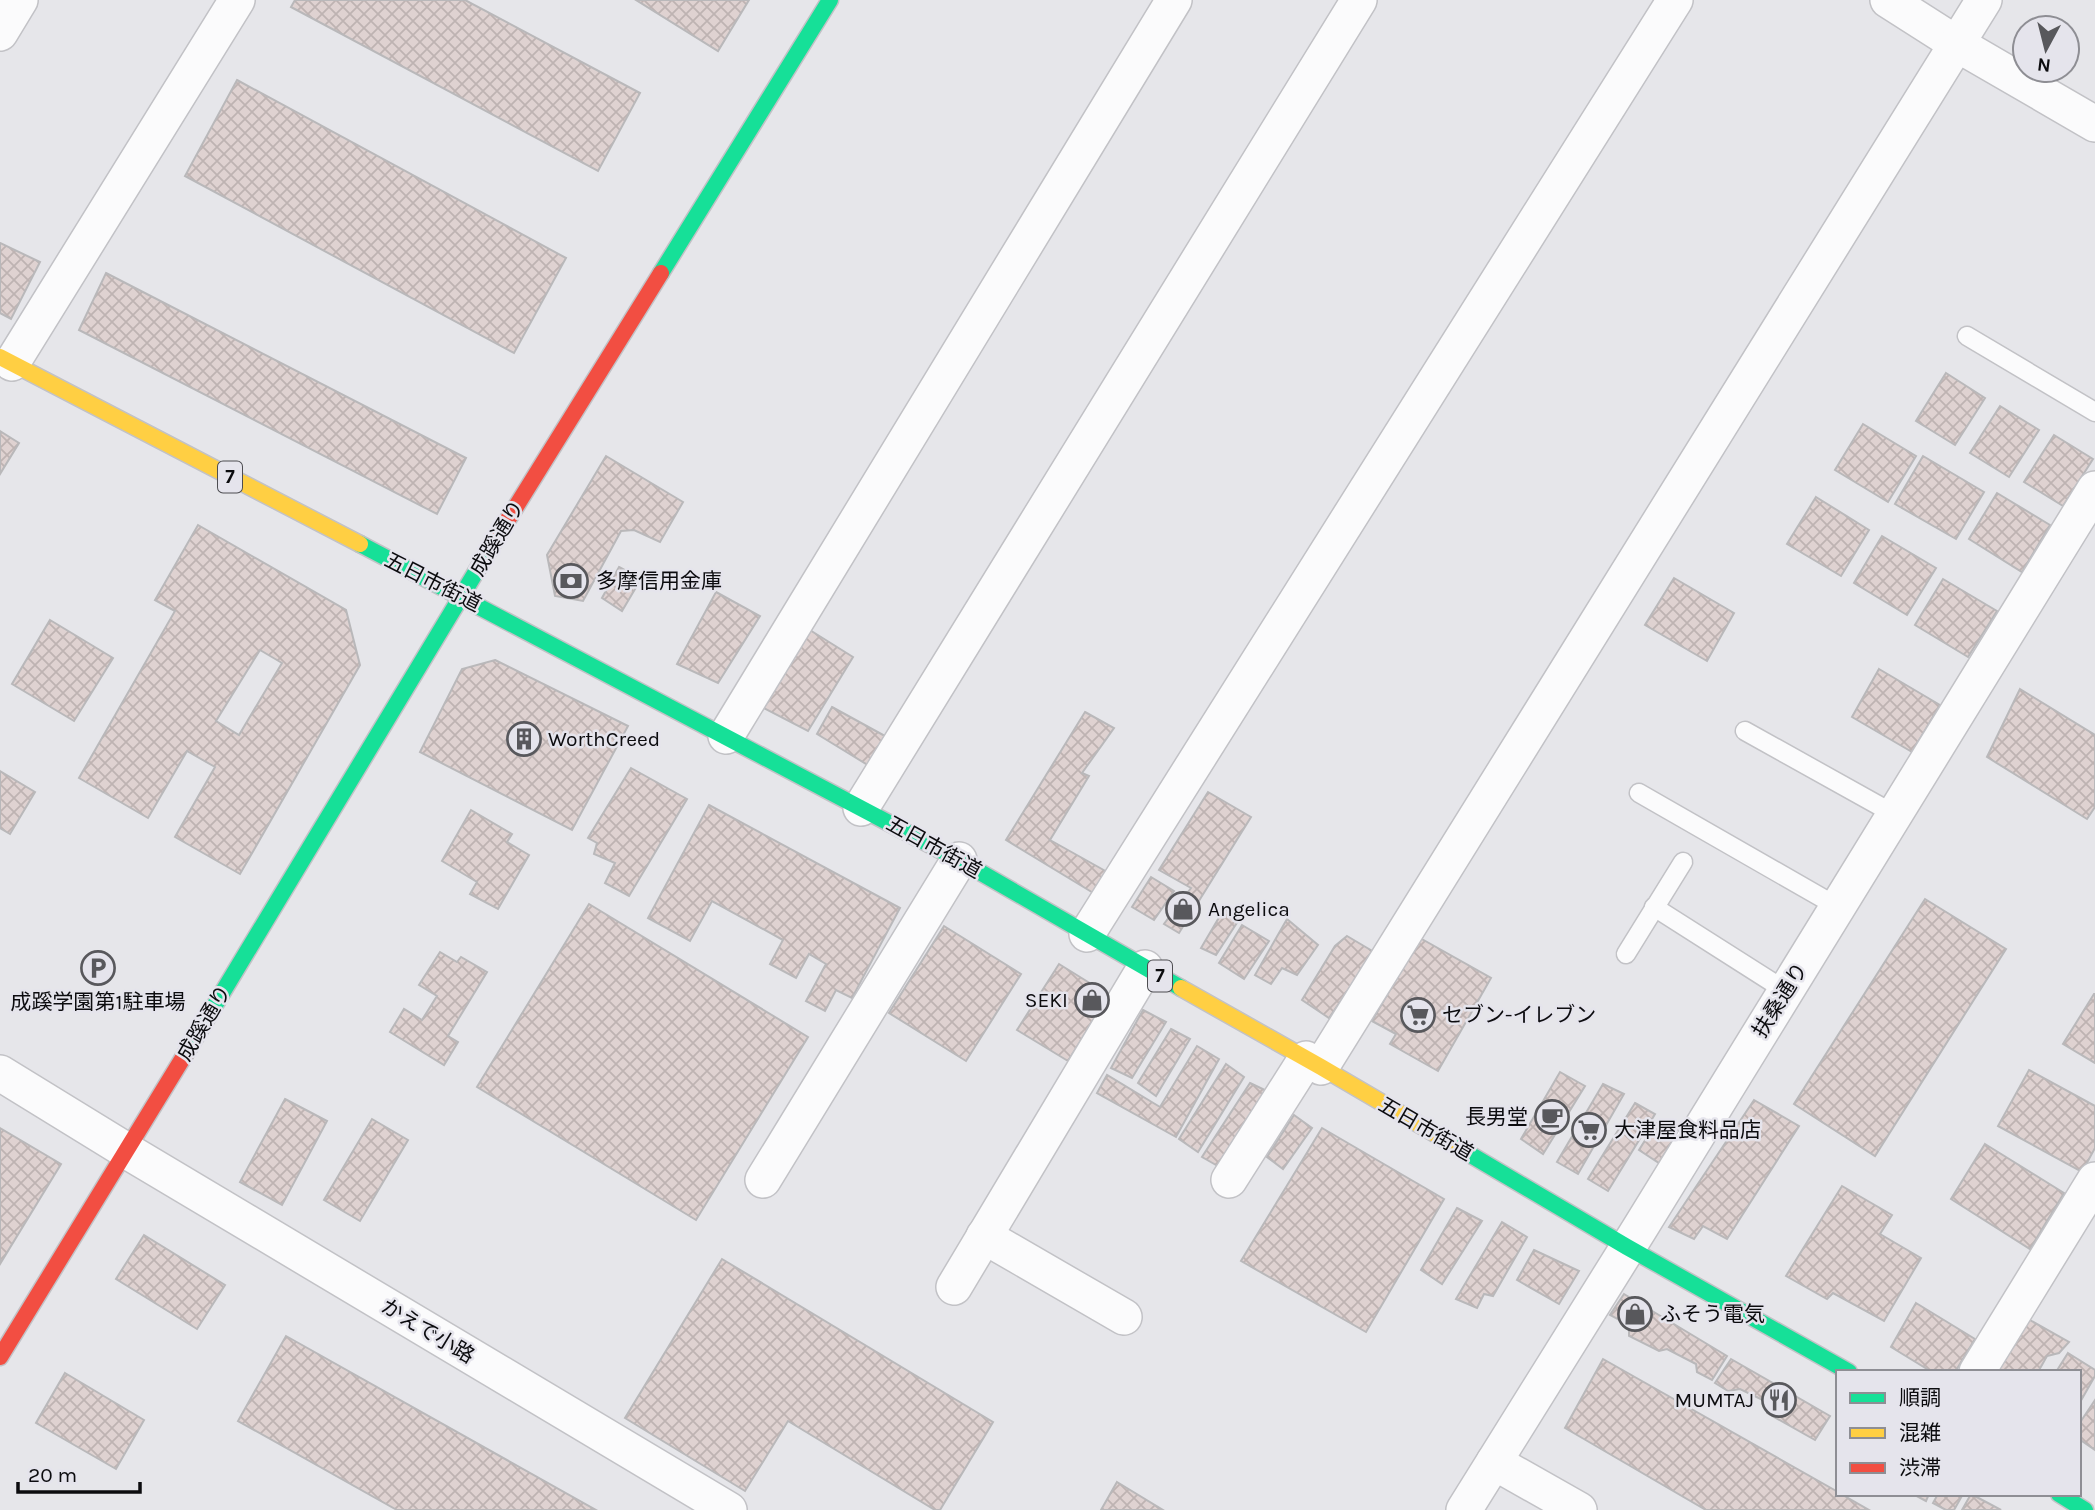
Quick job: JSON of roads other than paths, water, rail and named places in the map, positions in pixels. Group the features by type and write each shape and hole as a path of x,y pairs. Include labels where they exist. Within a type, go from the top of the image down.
{"main road":[{"name":"成蹊通り","path":"0,1357 495,539 830,0"},
{"name":"五日市街道","path":"6,360 461,596 960,860 1627,1247 1845,1370"},
{"path":"2062,1496 2085,1510"}],"street":[{"path":"0,33 20,0"},
{"path":"6,360 237,0"},
{"path":"726,736 1174,0"},
{"path":"861,808 1359,0"},
{"path":"1087,934 1675,0"},
{"path":"1888,0 1957,44 2095,124"},
{"path":"1229,1181 1313,1063 1984,0"},
{"name":"扶桑通り","path":"1464,1510 2095,489"},
{"path":"763,1180 960,860"},
{"path":"954,1287 1145,968"},
{"name":"かえで小路","path":"0,1073 729,1510"},
{"path":"1978,1370 2095,1180"},
{"path":"984,1236 1124,1317"},
{"path":"1494,1462 1579,1510"}],"lane":[{"path":"1967,336 2095,412"},
{"path":"1745,731 1894,814"},
{"path":"1639,793 1838,906"},
{"path":"1626,954 1682,862"},
{"path":"1654,907 1786,991"}],"place":[{"name":"多摩信用金庫","path":"571,581"},
{"name":"WorthCreed","path":"524,739"},
{"name":"Angelica","path":"1183,909"},
{"name":"成蹊学園第1駐車場","path":"98,968"},
{"name":"SEKI","path":"1092,1000"},
{"name":"セブン-イレブン","path":"1418,1015"},
{"name":"長男堂","path":"1552,1117"},
{"name":"大津屋食料品店","path":"1589,1130"},
{"name":"ふそう電気","path":"1635,1314"},
{"name":"MUMTAJ","path":"1779,1400"}]}
